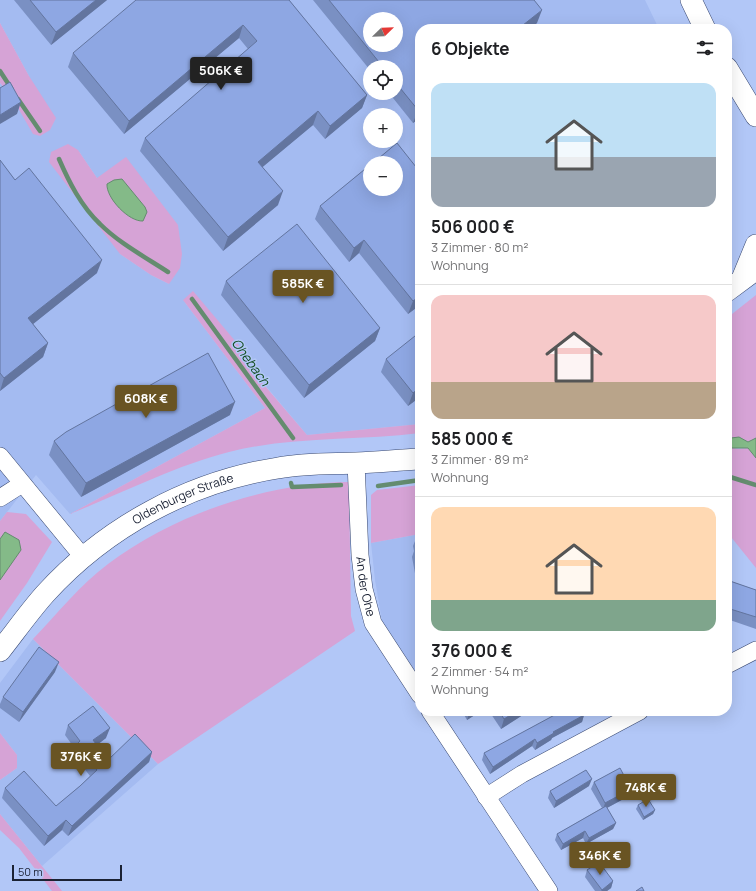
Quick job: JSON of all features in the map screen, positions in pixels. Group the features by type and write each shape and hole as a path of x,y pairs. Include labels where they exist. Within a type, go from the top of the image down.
{"main road":[{"path":"691,0 703,24"},
{"path":"732,76 756,116"},
{"path":"742,280 756,245"},
{"name":"Oldenburger Straße","path":"0,651 45,594 83,556 120,528 155,509 198,489 245,474 278,468 312,464 356,463 415,458"}],"street":[{"path":"0,456 83,556"},
{"name":"An der Ohe","path":"356,463 360,555 364,589 373,624 415,687"},
{"path":"0,498 22,484"},
{"path":"732,662 756,650"},
{"path":"433,716 549,891"},
{"path":"486,797 522,774 631,716"}],"shaded area":[{"path":"0,0 645,0 657,24 415,24 415,424 307,435 243,359 247,355 183,300 265,408 70,514 36,475 0,521 0,83 10,94 29,76 0,23","holes":["78,150 169,284 151,275 120,254"]},
{"path":"0,23 29,76 56,118 50,130 40,136 33,134 10,94 0,83"},
{"path":"68,144 78,150 97,178 126,157 178,225 182,254 180,268 169,284 151,275 120,254 49,162 51,152"},
{"path":"122,179 145,207 147,212 143,221 131,218 119,208 110,196 107,184 114,180"},
{"path":"193,291 247,355 243,360 307,435 415,424 415,433 276,443 229,452 189,464 70,514 265,408 183,300"},
{"path":"756,295 756,438 748,442 739,437 732,440 732,314"},
{"path":"739,437 748,442 756,438 756,458 748,448 732,448 732,438"},
{"path":"732,448 749,448 756,458 756,568 732,538"},
{"path":"349,482 351,616 355,631 158,764 33,639 78,590 98,572 134,546 162,530 192,516 254,495 286,488"},
{"path":"415,486 415,535 371,543 371,495 377,490"},
{"path":"7,512 26,514 52,542 27,583 0,621 0,521"},
{"path":"5,532 19,540 21,550 0,580 0,539"},
{"path":"415,535 415,670 413,671 382,621 375,580 371,543"},
{"path":"33,639 158,764 42,866 0,814 0,780 17,768 17,755 0,733 0,683"},
{"path":"0,733 17,755 17,768 0,780"},
{"path":"0,814 62,891 52,891 19,848 0,830"}],"building":[{"path":"30,0 96,0 56,32"},
{"path":"136,0 289,0 363,90 363,98 330,126 318,111 258,162 283,191 228,237 145,138 257,41 243,25 129,121 73,53"},
{"path":"329,0 534,0 542,10 524,24 415,24 415,106 403,92 403,60 377,60 371,52 403,52 403,12 363,12 363,42"},
{"path":"10,82 21,102 0,115 0,88"},
{"path":"391,148 401,148 415,166 415,300 413,301 364,240 354,248 320,206 363,171 363,196 403,196 403,156 381,156"},
{"path":"0,160 15,180 29,168 102,260 28,318 48,343 4,378 0,373"},
{"path":"297,224 380,328 309,385 226,281"},
{"path":"415,336 415,391 413,393 386,359"},
{"path":"208,353 235,402 86,483 54,441 66,432"},
{"path":"732,582 756,590 756,617 732,610"},
{"path":"39,647 59,662 23,712 3,697"},
{"path":"93,706 110,728 93,740 108,760 135,734 152,752 72,826 66,820 48,836 5,788 24,771 56,806 80,786 97,770 77,744 80,741 68,725"},
{"path":"502,716 509,716 504,719"},
{"path":"553,716 582,716 553,732 554,733 537,743 535,739 493,767 484,753"},
{"path":"620,768 631,789 605,803 594,782"},
{"path":"586,770 592,779 556,801 550,791"},
{"path":"648,799 655,810 644,817 638,805"},
{"path":"606,806 616,823 589,838 585,831 563,844 557,834"},
{"path":"599,862 613,881 602,890 587,870"},
{"path":"642,887 644,891 636,891"}],"waterway":[{"path":"0,71 11,88"},
{"path":"18,99 40,131"},
{"path":"59,159 76,193 93,217 107,231 124,244 168,272"},
{"name":"Ohebach","path":"192,299 293,438"},
{"name":"Ohebach","path":"732,478 756,485"},
{"name":"Ohebach","path":"378,486 415,481"},
{"name":"Ohebach","path":"291,483 292,487 341,485"}]}
